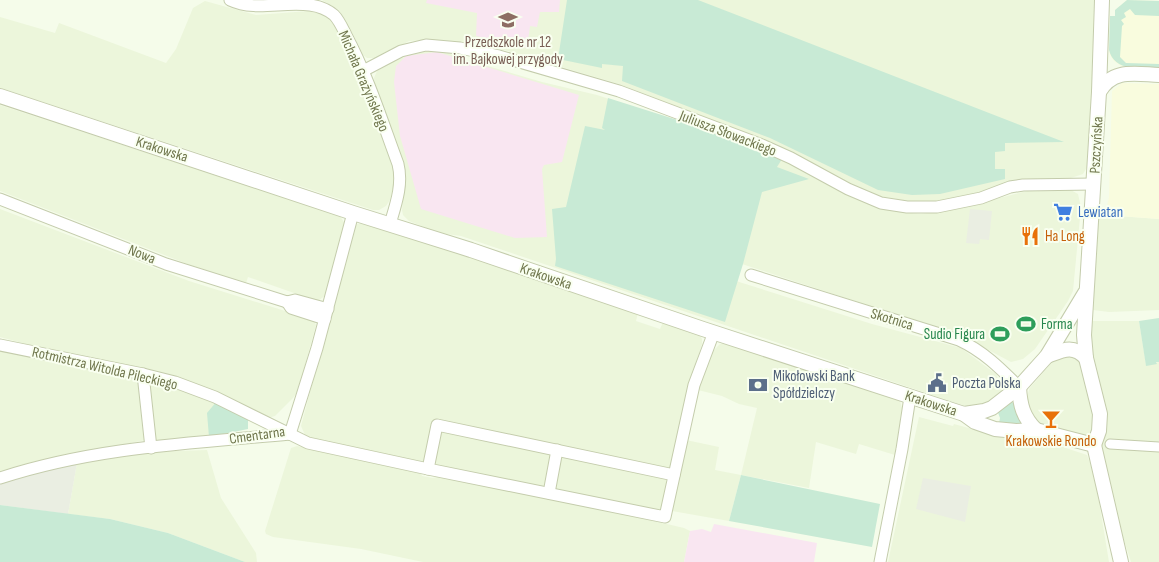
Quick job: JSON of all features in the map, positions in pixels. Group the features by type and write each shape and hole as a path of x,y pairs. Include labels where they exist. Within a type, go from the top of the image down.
{"street":[{"name":"Michała Grażyńskiego","path":"230,0 241,5 259,7 309,5 322,8 335,16 354,50 363,71 401,174 390,224"},
{"name":"Pszczyńska","path":"1094,445 1099,431 1100,414 1086,358 1084,335 1103,2"},
{"name":"Juliusza Słowackiego","path":"363,71 401,51 426,44 460,48 499,56 619,91 762,145 791,158 848,189 881,203 907,207 936,207 981,198 1010,187 1023,185 1094,184"},
{"path":"1101,50 1109,64 1116,69 1128,74 1159,76"},
{"path":"1099,92 1109,80 1128,74"},
{"name":"Krakowska","path":"0,96 964,414 975,422 995,429 1036,430 1094,445"},
{"name":"Nowa","path":"0,199 166,264 287,302 295,300 326,314"},
{"name":"Cmentarna","path":"0,478 65,459 119,450 290,434 354,213"},
{"name":"Skotnica","path":"751,275 959,340 974,347 988,357 1019,387"},
{"name":"Pszczyńska","path":"964,414 992,408 1019,387 1047,356 1087,290"},
{"path":"428,469 437,425 674,475 694,385 714,332"},
{"name":"Rotmistrza Witolda Pileckiego","path":"0,345 175,382 215,397 308,443 665,517 674,475"},
{"path":"1047,356 1072,349 1080,352 1086,358"},
{"path":"143,374 150,448"},
{"path":"1019,387 1022,410 1028,422 1036,430"},
{"path":"880,562 902,449 910,396"},
{"path":"1110,444 1159,447"},
{"path":"1094,445 1121,562"},
{"path":"549,493 557,450"}],"shaded area":[{"path":"322,0 1094,0 1090,162 1083,174 1068,179 996,188 943,201 909,201 879,196 845,183 764,141 710,119 619,84 504,50 425,40 409,41 384,55 367,58 363,55 339,10"},
{"name":"Przedszkole nr 12 im. Bajkowej przygody","path":"427,0 560,0 559,12 540,12 537,27 530,26 527,48 476,36 477,13 426,3"},
{"path":"567,0 698,0 1064,142 1005,143 1005,151 995,152 995,169 1005,169 1005,179 940,194 912,195 878,190 770,138 622,81 623,66 602,64 602,68 558,59"},
{"path":"1127,0 1159,1 1159,69 1121,66 1110,55 1110,16 1115,16 1115,10"},
{"path":"1127,0 1159,1 1159,16 1135,15 1130,9 1124,13 1126,17 1121,20 1124,24 1122,26 1120,57 1126,63 1159,64 1159,69 1129,67 1116,62 1112,57 1109,50 1110,16 1115,16 1115,10"},
{"path":"205,1 256,15 309,11 321,14 332,20 338,29 395,166 394,185 390,200 386,206 379,210 373,210 0,88 0,17 55,33 59,23 166,63 176,49 193,8"},
{"path":"440,50 542,82 597,95 756,147 849,195 879,207 921,214 952,210 1027,191 1069,189 1078,194 1081,207 1073,291 1035,349 1023,359 1011,362 964,337 742,264 736,281 872,324 961,348 996,374 1000,383 1002,392 991,404 975,408 461,236 439,233 409,221 403,215 406,172 375,87 374,78 377,71 407,52"},
{"path":"437,52 579,95 562,162 544,165 542,169 547,237 515,238 421,209 400,136 394,82 396,66 406,56"},
{"path":"1122,83 1159,84 1159,219 1105,215 1109,197 1112,91"},
{"path":"608,98 709,130 782,159 777,167 809,179 762,192 725,322 555,266 552,209 566,207 585,126 605,130 602,128"},
{"path":"0,105 340,216 345,224 326,295 318,301 298,296 248,277 246,283 190,265 0,191"},
{"path":"0,209 189,281 314,320 316,325 298,391 275,416 268,418 214,395 0,337"},
{"path":"970,209 992,211 989,240 980,239 979,244 966,243"},
{"path":"1105,215 1159,219 1159,310 1109,312 1093,310 1097,221"},
{"path":"362,223 465,254 638,313 636,321 660,329 663,322 699,334 702,344 686,395 672,464 668,469 666,477 666,486 660,512 441,469 429,462 421,462 309,438 305,435 301,426 353,230 357,224"},
{"path":"1159,318 1159,362 1146,366 1139,321"},
{"path":"1139,321 1146,365 1159,362 1159,562 1131,562 1121,531 1101,446 1107,422 1093,368 1090,322"},
{"path":"725,343 900,401 902,408 895,455 859,444 856,454 816,442 809,488 741,475 757,408 698,390 713,351 720,344"},
{"path":"0,351 18,353 139,379 146,440 47,459 0,474"},
{"path":"1071,355 1082,361 1095,425 1095,429 1084,436 1049,430 1037,423 1026,404 1029,389 1053,361 1058,357"},
{"path":"156,380 217,401 209,437 158,442 155,440 149,388 151,383"},
{"path":"1011,399 1023,423 1017,425 999,423 1000,418 997,410"},
{"path":"217,401 248,419 248,429 209,437 207,413"},
{"path":"919,417 1001,437 1060,446 1087,455 1095,477 1109,562 888,562"},
{"path":"686,440 719,447 715,470 741,475 729,521 672,511"},
{"path":"297,446 421,473 422,476 433,478 441,476 552,497 684,528 690,531 684,562 423,562 361,549 273,537 266,534 265,531 291,448"},
{"path":"207,450 221,498 256,553 257,562 245,562 168,533 110,519 68,514 77,463 117,453"},
{"path":"77,463 68,514 0,505 0,478"},
{"path":"741,475 880,504 872,547 729,521"},
{"path":"923,478 971,486 965,522 916,509"},
{"path":"0,505 110,519 168,533 245,562 0,562"},
{"path":"714,524 817,543 814,562 684,562 690,531 702,529 711,532"}],"place":[{"name":"Przedszkole nr 12 im. Bajkowej przygody","path":"508,20"},
{"name":"Lewiatan","path":"1063,212"},
{"name":"Ha Long","path":"1030,236"},
{"name":"Forma","path":"1026,324"},
{"name":"Sudio Figura","path":"1000,334"},
{"name":"Poczta Polska","path":"937,383"},
{"name":"Mikołowski Bank Spółdzielczy","path":"758,385"},
{"name":"Krakowskie Rondo","path":"1051,419"}]}
